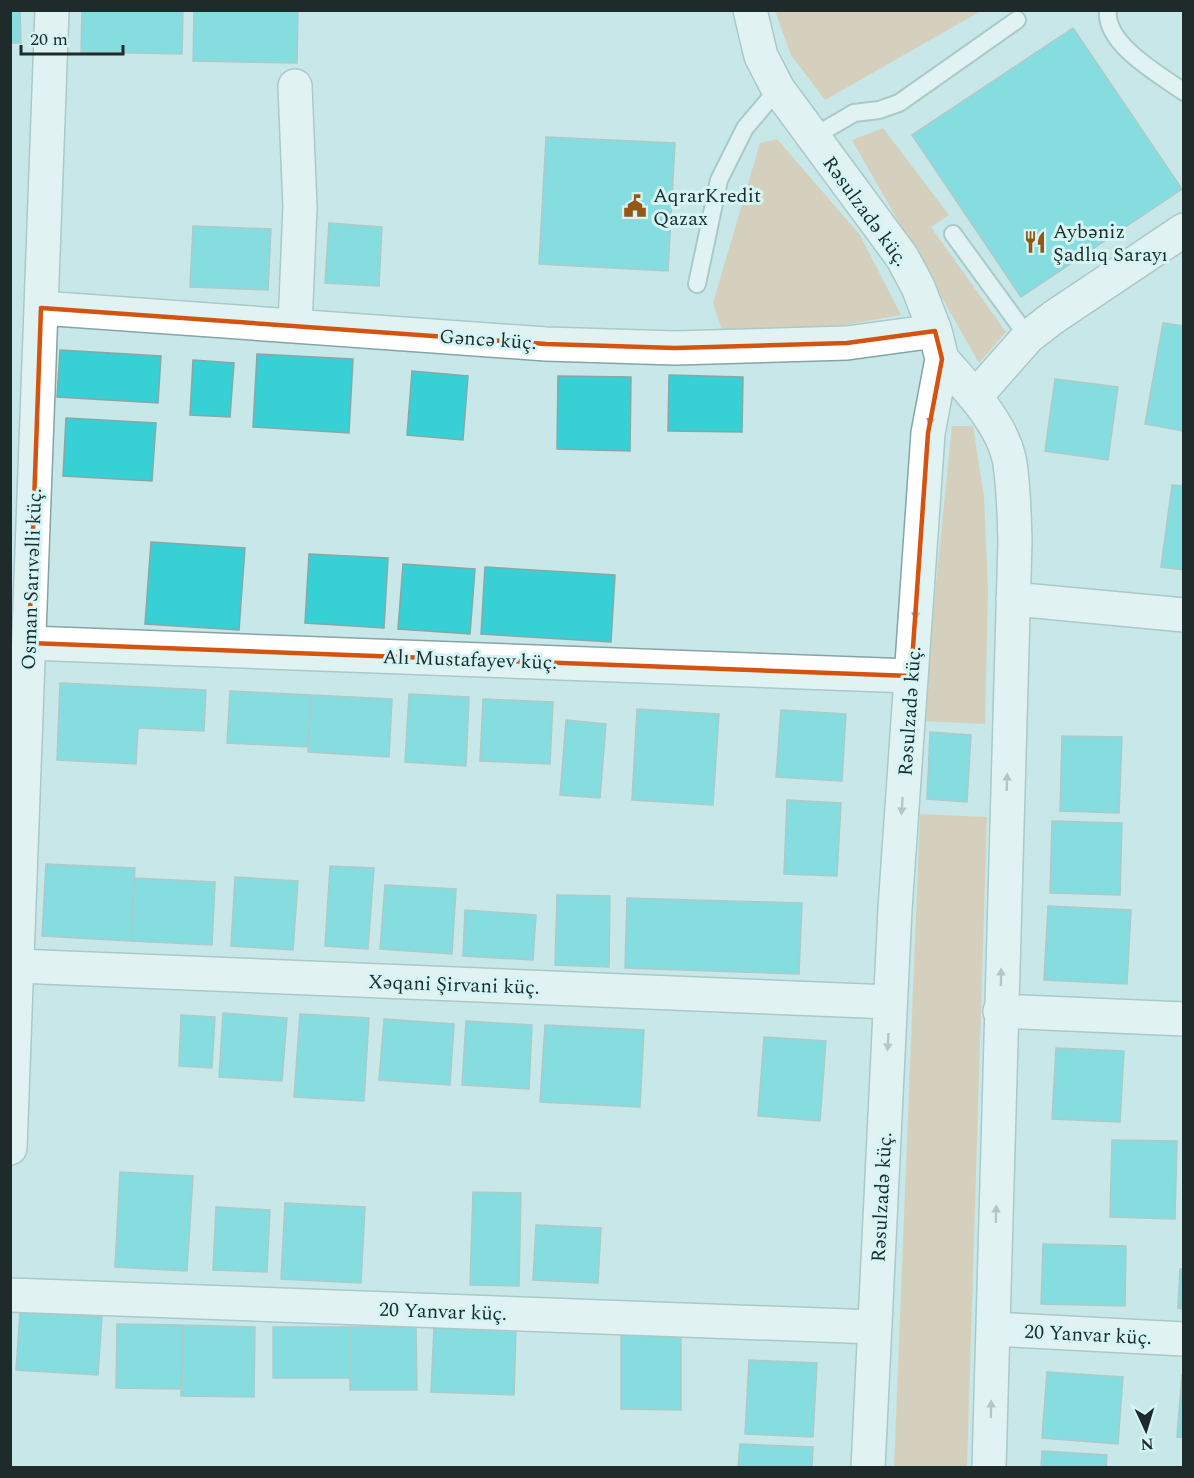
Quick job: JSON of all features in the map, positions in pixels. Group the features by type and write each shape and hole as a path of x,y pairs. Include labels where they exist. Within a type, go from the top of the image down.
{"street":[{"name":"Osman Sarıvəlli küç.","path":"10,1148 52,10"},
{"name":"Rəsulzadə küç.","path":"750,10 761,56 778,89 902,257 938,345 928,433 890,1002 868,1467"},
{"path":"295,86 300,207 295,326"},
{"path":"975,397 1028,337 1184,230"},
{"name":"Gəncə küç.","path":"41,308 546,344 675,348 847,343 938,345"},
{"path":"938,345 997,429 1008,456 1015,530 989,1467"},
{"path":"1013,599 1184,615"},
{"name":"Alı Mustafayev küç.","path":"29,643 911,676"},
{"name":"Xəqani Şirvani küç.","path":"17,966 890,1002"},
{"path":"1000,1011 1184,1019"},
{"name":"20 Yanvar küç.","path":"10,1295 875,1327"},
{"name":"20 Yanvar küç.","path":"993,1329 1184,1339"}],"lane":[{"path":"1108,10 1107,16 1114,33 1127,51 1184,92"},
{"path":"813,137 854,113 879,110 899,103 1017,20"},
{"path":"697,284 719,180 745,128 778,89"},
{"path":"953,234 1028,337"}],"highlighted area":[{"path":"41,308 546,344 675,348 847,343 935,331 942,359 928,433 911,676 29,643"}],"shaded area":[{"path":"775,10 981,11 825,100 791,55"},
{"path":"883,128 949,215 931,227 1006,332 979,363 852,140"},
{"path":"777,139 860,235 901,315 817,330 722,331 713,303 760,143"},
{"path":"952,426 973,426 984,497 988,590 985,724 922,721"},
{"path":"920,814 987,817 967,1467 894,1467"}],"building":[{"path":"10,10 20,10 21,43 10,43"},
{"path":"82,10 183,10 182,54 81,52"},
{"path":"194,10 298,10 297,63 193,61"},
{"path":"1073,28 1182,189 1021,297 912,135"},
{"path":"546,137 675,143 668,271 539,264"},
{"path":"329,223 382,227 379,286 325,283"},
{"path":"193,226 271,229 268,290 190,287"},
{"path":"1163,323 1184,326 1184,431 1145,424"},
{"path":"60,350 161,356 158,403 57,397"},
{"path":"257,354 353,359 349,433 253,427"},
{"path":"193,360 234,363 230,417 190,415"},
{"path":"412,371 468,376 463,440 407,435"},
{"path":"669,375 743,377 742,432 668,431"},
{"path":"558,376 631,377 630,451 557,449"},
{"path":"1055,379 1118,387 1108,460 1045,451"},
{"path":"66,418 156,423 152,481 63,476"},
{"path":"1172,485 1184,486 1184,570 1161,567"},
{"path":"151,542 245,548 239,630 145,624"},
{"path":"309,554 388,558 384,628 305,623"},
{"path":"403,564 475,569 470,634 398,629"},
{"path":"485,567 615,575 611,642 481,634"},
{"path":"60,683 206,690 204,731 138,728 136,764 57,760"},
{"path":"230,691 311,695 308,747 227,743"},
{"path":"409,694 469,697 466,766 405,762"},
{"path":"311,695 392,699 389,757 308,752"},
{"path":"483,699 553,702 550,764 480,761"},
{"path":"637,709 719,714 713,805 632,800"},
{"path":"781,710 846,714 842,781 776,777"},
{"path":"566,720 606,724 600,798 560,795"},
{"path":"930,732 971,735 967,802 927,799"},
{"path":"1062,736 1122,737 1119,813 1060,811"},
{"path":"787,800 841,803 837,876 784,874"},
{"path":"1052,821 1122,823 1120,895 1050,893"},
{"path":"46,864 135,868 131,941 42,936"},
{"path":"330,866 374,868 368,949 325,946"},
{"path":"235,877 298,881 293,950 231,946"},
{"path":"134,878 215,882 212,945 131,941"},
{"path":"385,885 456,889 452,954 380,949"},
{"path":"557,895 610,896 609,967 555,965"},
{"path":"627,898 802,903 799,974 625,968"},
{"path":"1048,906 1131,910 1127,984 1044,980"},
{"path":"465,910 536,915 533,960 463,956"},
{"path":"223,1013 287,1018 282,1081 219,1077"},
{"path":"300,1014 369,1018 364,1101 294,1097"},
{"path":"181,1015 215,1017 212,1068 179,1066"},
{"path":"384,1019 454,1024 450,1085 379,1080"},
{"path":"466,1021 532,1025 529,1089 462,1085"},
{"path":"545,1025 644,1030 640,1107 540,1102"},
{"path":"764,1037 826,1041 820,1121 758,1116"},
{"path":"1056,1048 1124,1051 1120,1122 1052,1119"},
{"path":"1112,1140 1177,1141 1175,1219 1110,1217"},
{"path":"120,1172 193,1176 187,1271 115,1267"},
{"path":"473,1192 521,1193 519,1286 470,1285"},
{"path":"285,1203 365,1207 361,1283 281,1279"},
{"path":"216,1207 270,1210 267,1272 213,1270"},
{"path":"536,1225 601,1228 598,1283 533,1280"},
{"path":"1043,1244 1126,1246 1125,1306 1041,1304"},
{"path":"1180,1269 1184,1269 1184,1309 1178,1308"},
{"path":"20,1312 102,1317 98,1375 16,1370"},
{"path":"117,1324 183,1325 182,1389 116,1388"},
{"path":"183,1325 255,1327 254,1397 181,1396"},
{"path":"273,1327 350,1327 350,1378 273,1378"},
{"path":"350,1327 416,1327 417,1390 350,1390"},
{"path":"434,1327 516,1330 514,1395 431,1392"},
{"path":"621,1335 681,1335 681,1410 621,1409"},
{"path":"749,1360 817,1363 813,1437 745,1434"},
{"path":"1047,1372 1123,1377 1118,1444 1042,1438"},
{"path":"1182,1375 1184,1375 1184,1438 1177,1437"},
{"path":"740,1444 813,1447 812,1468 738,1468"},
{"path":"1042,1451 1107,1455 1106,1468 1041,1468"}],"place":[{"name":"AqrarKredit Qazax","path":"635,206"},
{"name":"Aybəniz Şadlıq Sarayı","path":"1035,242"}]}
